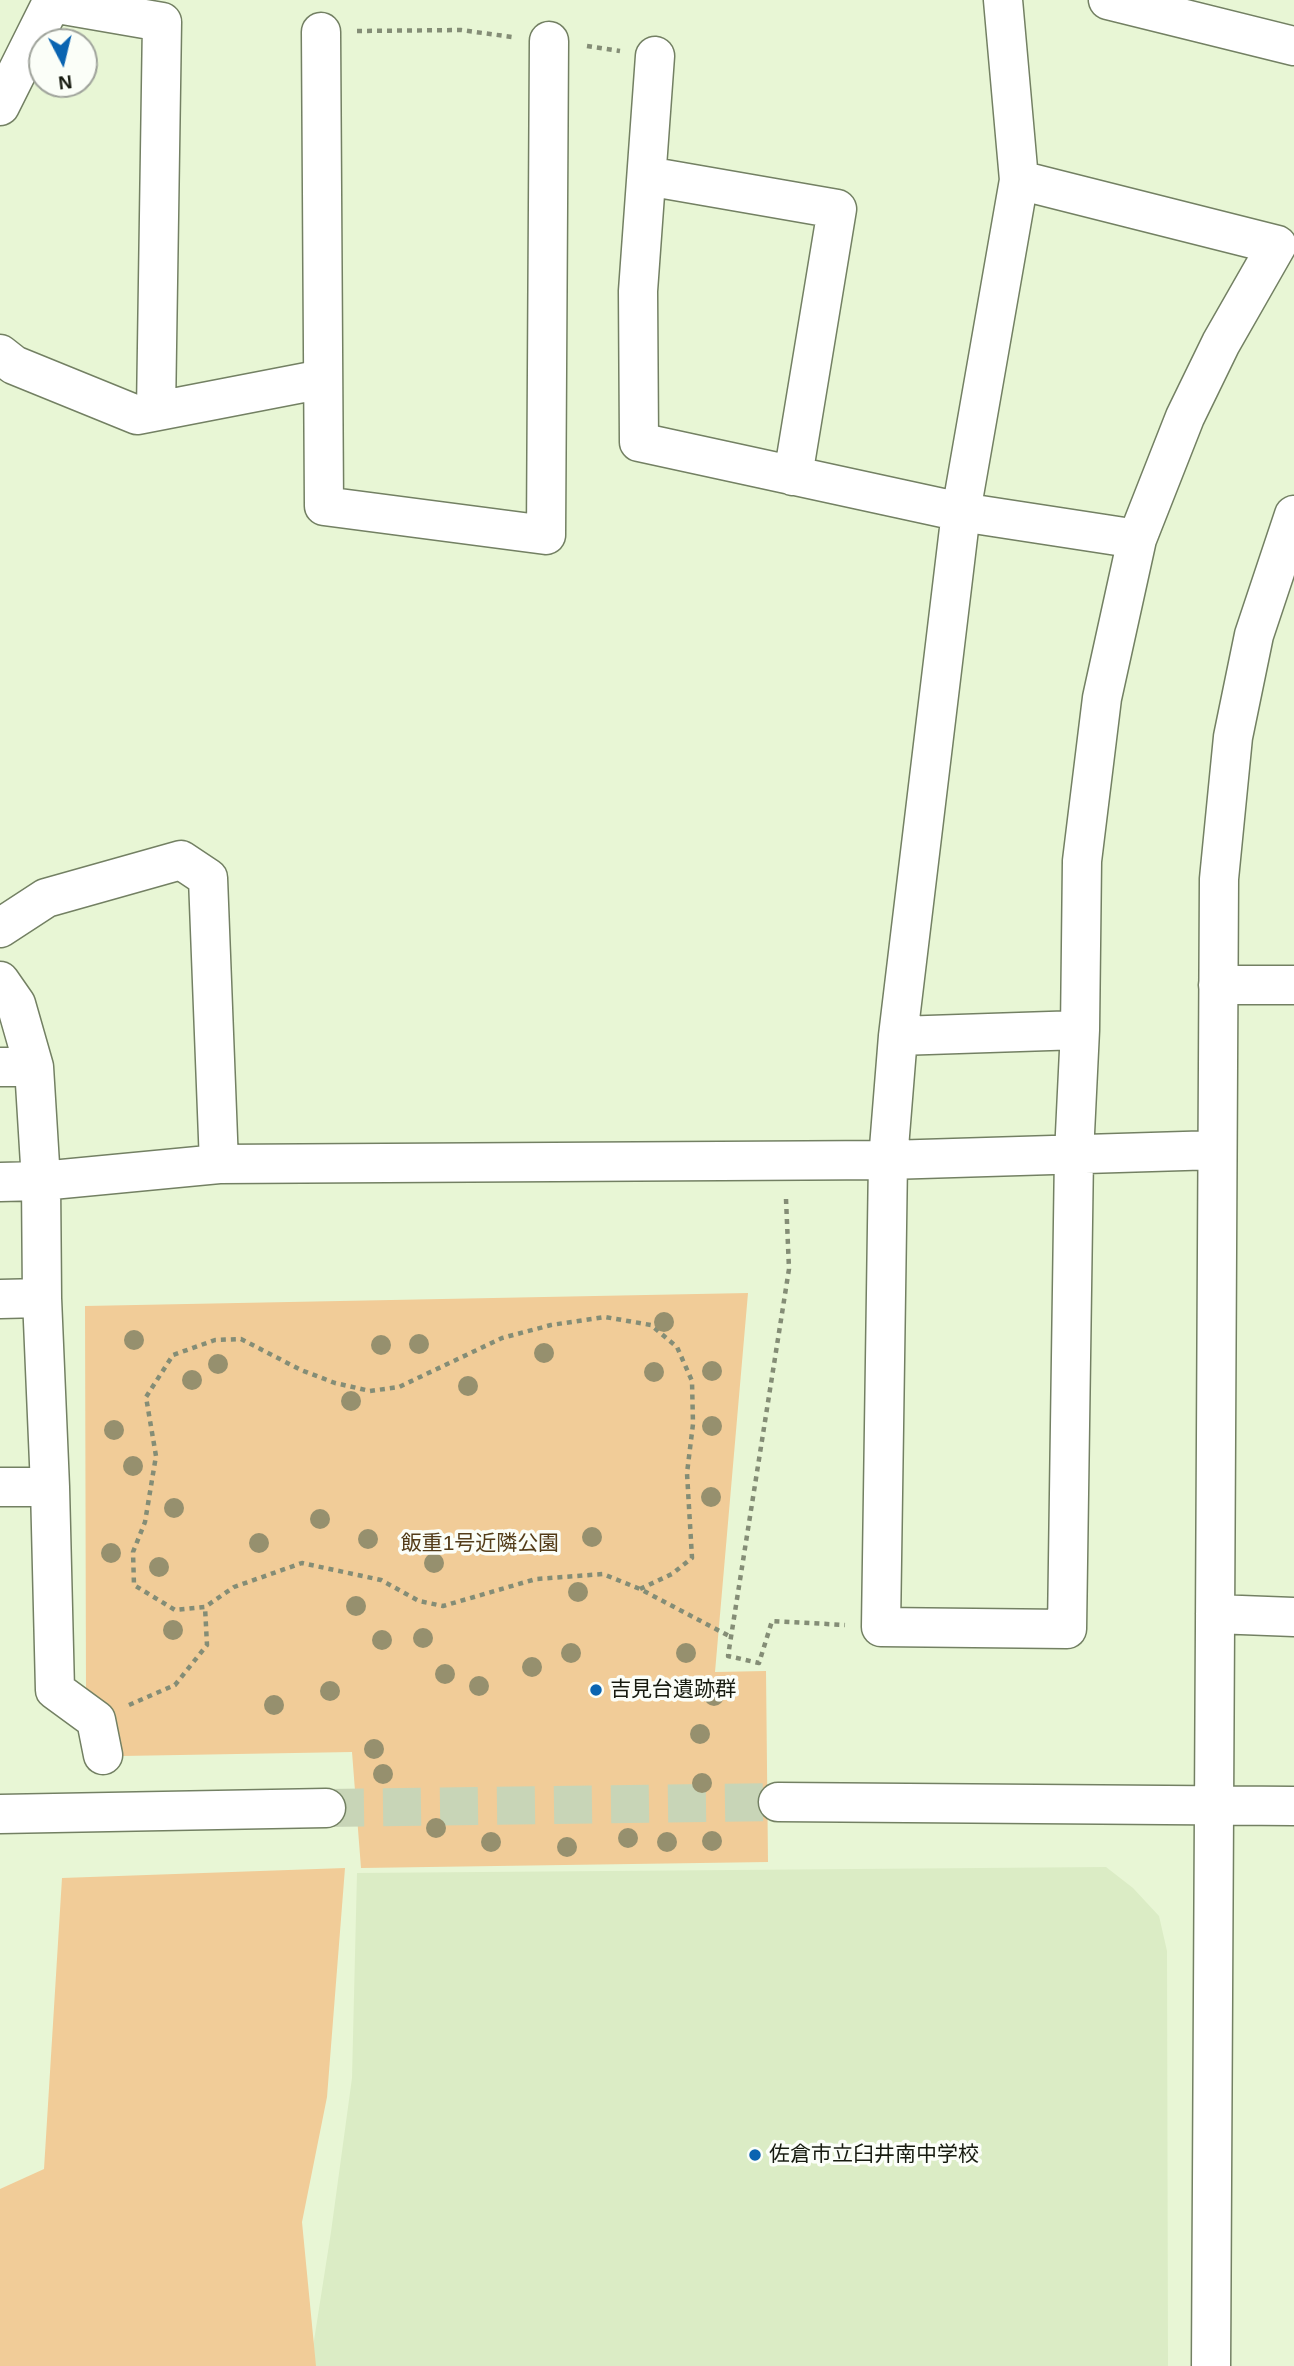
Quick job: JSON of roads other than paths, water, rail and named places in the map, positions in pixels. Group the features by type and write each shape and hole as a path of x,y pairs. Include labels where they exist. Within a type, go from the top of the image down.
{"street":[{"path":"1003,0 1019,180 961,512 898,1036 888,1160 881,1627 1067,1629 1074,1154 1080,1030 1082,861 1102,698 1137,539 1185,417 1220,343 1277,245 1019,180"},
{"path":"1108,0 1294,46"},
{"path":"0,106 52,1 162,22 156,411"},
{"path":"321,32 324,506 546,535 549,41"},
{"path":"655,56 638,291 639,442 961,512 1137,539"},
{"path":"646,176 837,209 793,476"},
{"path":"0,354 14,365 137,415 323,379"},
{"path":"1211,2366 1219,879 1233,737 1254,635 1294,515"},
{"path":"0,928 46,898 181,860 208,878 219,1164"},
{"path":"0,981 16,1004 17,1067 41,1181 42,1298 55,1690 100,1737"},
{"path":"1218,985 1294,985"},
{"path":"898,1036 1080,1030"},
{"path":"0,1182 41,1181 219,1164 888,1160 1217,1150"},
{"path":"0,1299 42,1298"},
{"path":"0,1487 50,1487"},
{"path":"1215,1614 1294,1617"},
{"path":"778,1802 1294,1806"},
{"path":"0,1814 326,1808"}],"tunnel":[{"path":"326,1808 778,1802"}],"place":[{"name":"吉見台遺跡群","path":"596,1690"},
{"name":"佐倉市立臼井南中学校","path":"755,2155"}],"park label":[{"name":"飯重1号近隣公園","path":"480,1544"}]}
